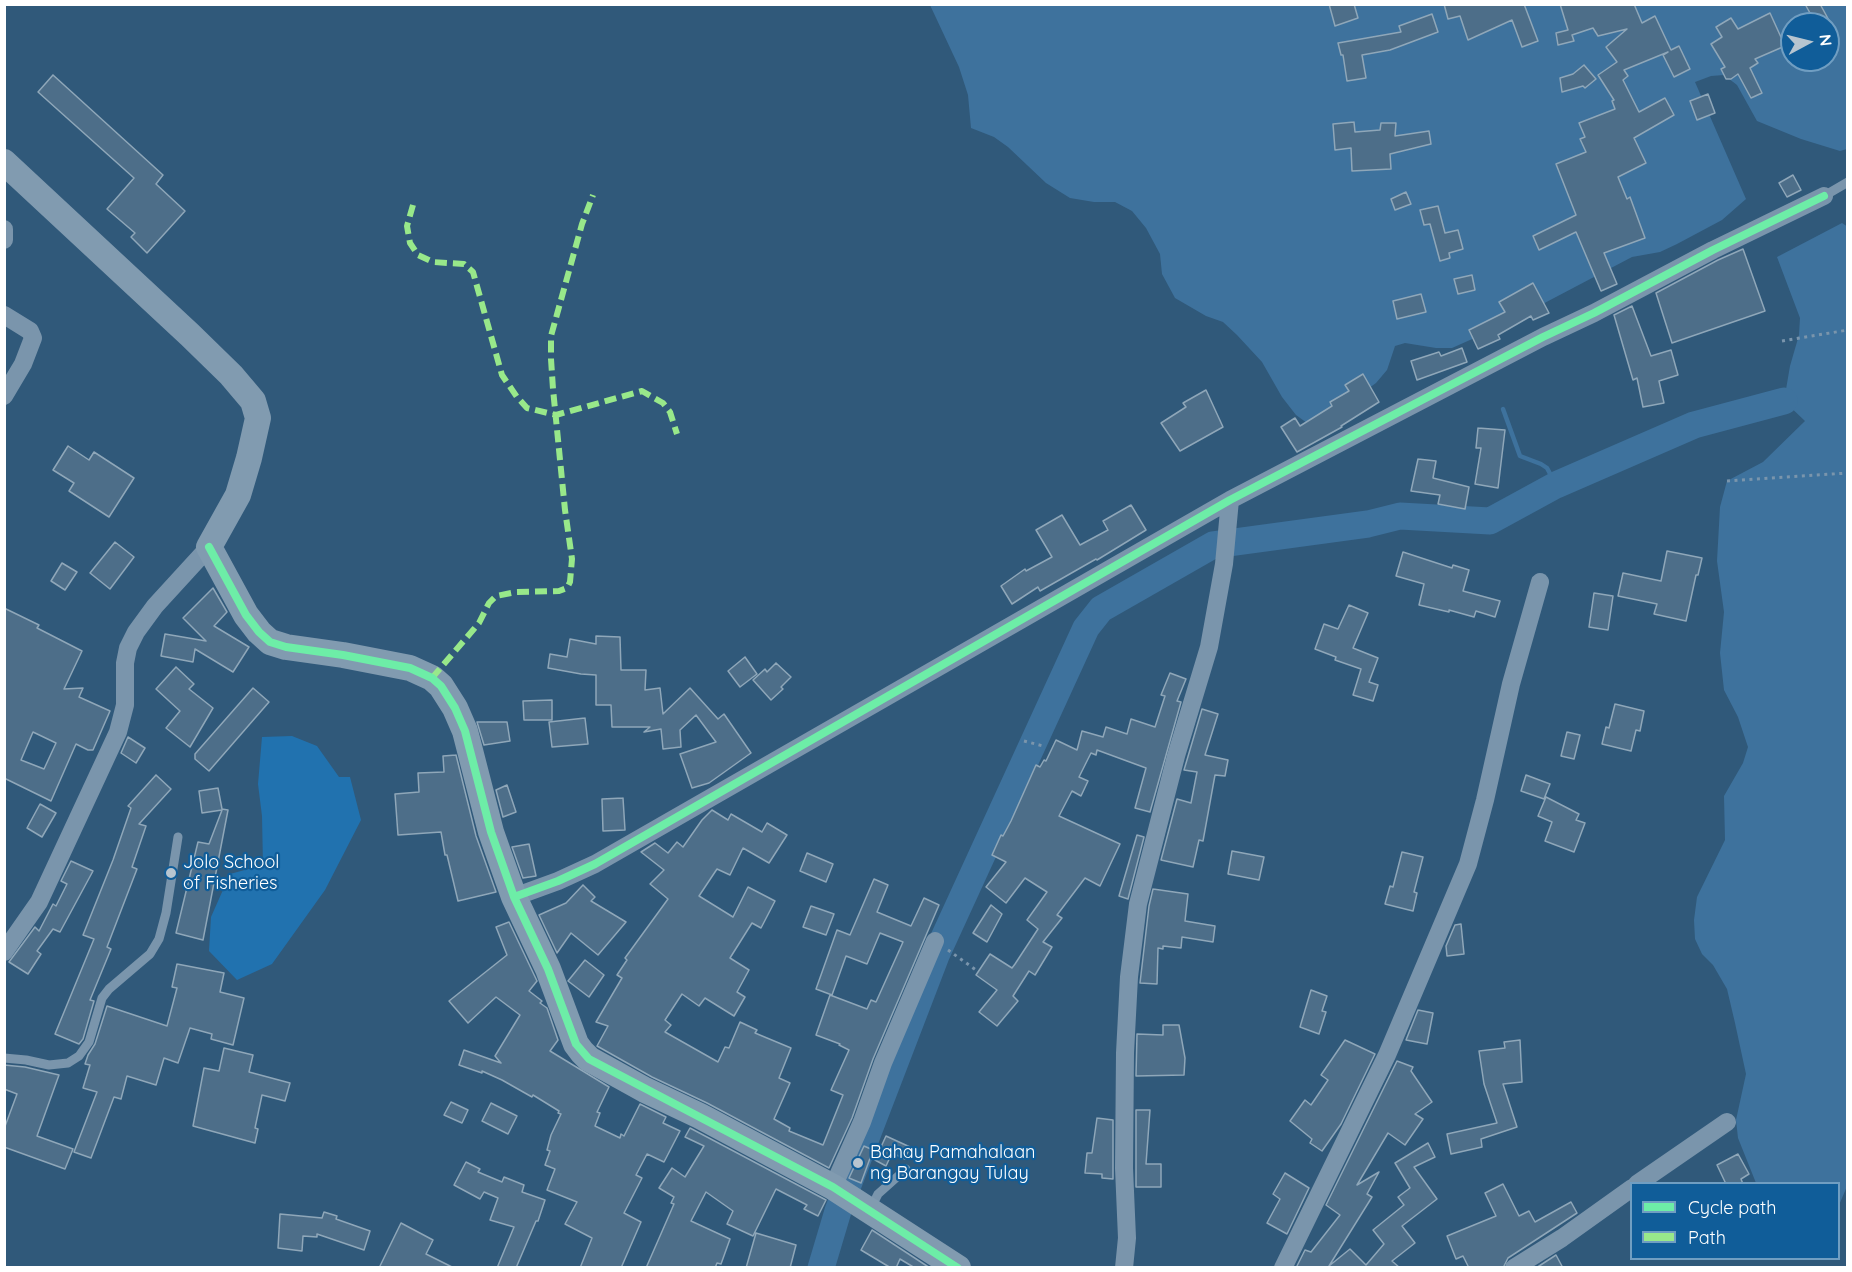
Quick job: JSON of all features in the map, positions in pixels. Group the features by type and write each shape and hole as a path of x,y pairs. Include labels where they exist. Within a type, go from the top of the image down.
{"street":[{"path":"4,162 190,335 239,384 254,400 258,418 238,495 209,547 155,606 136,632 128,648 125,663 125,705 118,732 39,902 4,951"},
{"path":"514,897 558,882 595,864 1230,500 1543,337 1824,196"},
{"path":"4,229 4,240"},
{"path":"4,315 30,331 33,338 23,364 6,391"},
{"path":"1124,1268 1127,1238 1124,1168 1125,1053 1129,977 1138,904 1176,756 1205,664 1215,622 1224,564 1230,500"},
{"path":"209,547 246,615 270,642 286,647 411,668 432,678 441,686 455,708 465,731 491,832 514,897 548,969 576,1044 589,1059 848,1197 958,1268"},
{"path":"1283,1268 1387,1055 1468,864 1511,684 1540,582"},
{"path":"848,1197 862,1122 883,1063 940,944"},
{"path":"1640,1182 1727,1122"},
{"path":"1514,1268 1562,1238 1630,1189"}],"lane":[{"path":"1824,196 1848,182"},
{"path":"4,1058 49,1065 68,1063 79,1056 88,1042 102,998 109,989 150,954 159,939 166,914 177,837"},
{"path":"848,1197 878,1194 906,1169"}],"path":[{"path":"1782,342 1848,330"},
{"path":"1727,481 1848,473"},
{"path":"1024,741 1043,746"},
{"path":"940,944 976,970"}],"shaded area":[{"path":"930,5 1847,5 1847,149 1840,151 1801,139 1757,121 1737,85 1724,75 1711,76 1695,82 1746,199 1722,220 1677,244 1660,252 1632,257 1497,328 1452,348 1405,343 1395,346 1387,370 1376,383 1358,396 1307,423 1296,415 1282,397 1262,362 1237,335 1223,322 1206,316 1175,298 1162,274 1160,254 1146,228 1132,211 1115,202 1094,202 1070,198 1046,183 1008,147 994,137 971,128 968,95 959,67"},
{"path":"1842,223 1848,227 1848,1184 1840,1203 1840,1182 1756,1182 1738,1138 1736,1120 1746,1074 1727,989 1713,965 1702,954 1695,939 1694,920 1697,897 1725,840 1724,796 1743,763 1748,747 1738,717 1724,690 1720,653 1724,612 1717,561 1720,507 1727,481 1763,462 1805,421 1784,401 1790,366 1799,335 1800,318 1777,257"},
{"path":"292,736 317,746 339,777 350,777 361,820 325,890 272,964 237,980 209,951 211,917 230,874 263,865 262,816 258,784 262,737"}],"building":[{"path":"1329,4 1354,4 1358,18 1335,26"},
{"path":"1444,4 1524,4 1538,41 1522,47 1512,20 1468,40 1460,16 1448,19"},
{"path":"1560,4 1634,4 1642,23 1655,16 1671,50 1679,46 1690,69 1674,77 1663,55 1668,52 1624,70 1628,76 1623,80 1639,112 1665,98 1674,115 1634,138 1646,163 1618,177 1627,199 1630,197 1645,238 1604,253 1617,284 1601,291 1576,232 1539,250 1533,236 1576,215 1556,164 1586,152 1580,139 1585,137 1579,123 1615,109 1612,101 1614,100 1598,75 1617,62 1606,47 1627,29 1598,36 1593,28 1572,35 1574,41 1558,45 1556,33 1568,30"},
{"path":"1805,4 1820,4 1824,12 1809,12"},
{"path":"1770,13 1780,35 1780,48 1755,59 1758,63 1750,68 1762,93 1751,98 1738,74 1731,79 1726,79 1721,69 1725,67 1711,44 1722,37 1716,27 1731,18 1738,29"},
{"path":"1432,14 1438,32 1390,50 1362,55 1366,78 1347,81 1343,55 1341,55 1338,43 1401,32 1399,26"},
{"path":"1584,65 1596,79 1585,88 1583,86 1562,92 1560,78 1573,74"},
{"path":"53,75 163,175 156,184 185,211 147,253 131,237 135,233 107,209 134,178 38,92"},
{"path":"1708,94 1715,113 1697,120 1690,101"},
{"path":"1354,122 1355,132 1380,130 1381,123 1396,123 1395,136 1429,131 1431,144 1390,154 1391,169 1352,171 1351,148 1335,150 1333,124"},
{"path":"1793,175 1801,190 1787,197 1779,183"},
{"path":"1406,192 1411,204 1395,210 1391,199"},
{"path":"1438,206 1445,233 1458,230 1463,249 1449,253 1450,258 1440,261 1430,224 1424,225 1420,210"},
{"path":"1743,249 1765,311 1672,343 1656,293"},
{"path":"1472,275 1475,290 1458,294 1454,279"},
{"path":"1533,283 1549,313 1533,320 1531,316 1498,335 1500,339 1478,349 1469,330 1505,312 1499,302"},
{"path":"1421,294 1426,312 1397,319 1393,301"},
{"path":"1632,306 1651,356 1671,350 1678,375 1659,381 1664,403 1643,407 1637,378 1633,380 1614,315"},
{"path":"1462,348 1467,362 1417,380 1411,361 1439,352 1441,356"},
{"path":"1363,374 1379,402 1342,427 1297,452 1281,427 1295,418 1300,426 1332,406 1330,402 1349,391 1345,385"},
{"path":"1206,390 1223,427 1180,451 1161,423 1186,407 1183,403"},
{"path":"1478,428 1505,430 1498,488 1475,484 1481,448 1476,448"},
{"path":"68,446 89,460 94,452 134,478 109,517 69,491 74,483 53,470"},
{"path":"1418,459 1436,461 1433,478 1469,487 1465,509 1438,504 1440,495 1411,491"},
{"path":"1131,505 1146,530 1097,560 1040,591 1038,587 1012,604 1001,586 1025,569 1026,571 1052,557 1036,530 1062,515 1080,545 1108,530 1103,521"},
{"path":"115,542 134,557 110,589 90,573"},
{"path":"1667,551 1702,558 1686,621 1654,614 1657,604 1618,596 1623,573 1661,581"},
{"path":"1403,552 1452,568 1453,565 1469,570 1463,591 1500,601 1495,617 1476,611 1474,617 1419,605 1424,584 1396,576"},
{"path":"62,563 77,572 65,590 51,581"},
{"path":"213,588 227,612 214,626 249,647 233,672 195,649 193,662 161,656 165,634 206,641 183,618"},
{"path":"1594,593 1613,596 1608,630 1589,627"},
{"path":"1349,605 1368,613 1353,648 1378,658 1369,682 1378,685 1373,701 1353,695 1361,669 1335,660 1336,657 1315,649 1324,624 1338,629"},
{"path":"4,608 39,625 37,628 82,651 64,689 83,688 79,697 110,711 93,750 76,744 51,801 4,778","holes":["33,732 56,743 44,769 21,760"]},
{"path":"596,636 620,637 621,670 646,670 645,690 660,688 663,714 690,688 718,719 724,714 751,753 709,783 692,788 680,754 716,742 696,715 680,730 681,747 663,749 661,729 644,732 650,727 612,727 611,705 596,705 596,675 548,668 550,654 567,657 570,639 596,644"},
{"path":"745,657 757,674 740,687 728,671"},
{"path":"776,663 791,677 781,687 783,689 771,700 753,680 765,669 767,672"},
{"path":"176,667 194,684 189,689 213,708 190,747 166,728 180,711 156,689"},
{"path":"1170,673 1186,679 1177,701 1181,702 1150,812 1135,808 1146,768 1097,750 1096,755 1091,753 1079,777 1088,781 1081,796 1072,791 1059,816 1120,844 1100,886 1085,878 1057,915 1062,918 1043,942 1052,947 1035,975 1029,971 1013,996 1018,1001 997,1026 979,1012 997,990 976,975 990,954 1012,968 1038,929 1027,920 1047,892 1025,878 1006,903 986,887 1006,862 992,855 1001,835 1003,836 1011,821 1036,765 1040,767 1044,760 1046,761 1056,740 1077,750 1082,731 1103,737 1106,727 1127,734 1131,719 1155,727 1165,696 1161,695"},
{"path":"253,688 269,702 209,771 195,759 195,754"},
{"path":"552,700 552,720 524,720 523,701"},
{"path":"1615,704 1644,711 1640,731 1636,730 1631,751 1602,744"},
{"path":"1202,709 1218,714 1205,755 1228,760 1225,776 1215,775 1203,841 1199,840 1193,867 1161,860 1177,799 1191,803 1197,772 1184,770"},
{"path":"585,718 588,744 552,747 549,722"},
{"path":"477,722 507,722 510,741 484,745"},
{"path":"1567,732 1580,735 1574,759 1561,756"},
{"path":"128,737 145,748 136,763 121,753"},
{"path":"456,755 476,836 496,892 458,901 441,832 398,835 395,794 419,792 418,773 444,772 443,756"},
{"path":"156,775 171,789 139,824 146,826 132,867 137,869 107,947 111,949 90,1000 94,1001 83,1039 79,1044 55,1034 94,939 83,935 113,860 131,808 128,806"},
{"path":"1526,775 1550,784 1544,799 1521,791"},
{"path":"507,785 516,812 503,817 496,790"},
{"path":"218,788 222,809 228,810 203,940 176,933 198,842 209,844 222,810 202,813 199,791"},
{"path":"1546,797 1579,814 1576,820 1585,823 1574,852 1545,841 1552,822 1538,816"},
{"path":"623,798 625,830 603,831 602,799"},
{"path":"40,804 56,813 42,837 27,828"},
{"path":"712,810 728,820 731,814 762,832 767,823 787,835 769,863 743,848 730,875 717,869 699,896 733,917 748,887 775,901 761,928 752,923 730,958 749,970 737,992 745,997 734,1016 705,998 699,1006 682,994 665,1020 671,1025 665,1032 718,1062 725,1047 729,1048 740,1022 757,1030 755,1033 791,1048 779,1078 790,1083 774,1119 790,1128 789,1131 823,1145 843,1095 831,1090 849,1050 816,1035 830,995 867,1009 871,1000 876,1002 903,942 880,933 867,964 846,956 832,995 816,989 837,930 850,935 874,879 888,885 877,912 911,926 924,898 939,905 873,1059 852,1118 829,1168 707,1103 652,1077 597,1046 608,1026 596,1022 622,978 617,975 627,960 625,958 668,899 650,884 664,870 641,852 655,843 668,853 677,842 683,847"},
{"path":"1137,835 1144,837 1128,899 1119,896"},
{"path":"529,844 536,876 523,878 512,847"},
{"path":"1232,851 1264,857 1259,880 1228,874"},
{"path":"1402,852 1423,857 1414,892 1417,893 1413,911 1385,904 1390,886 1393,887"},
{"path":"807,853 833,864 826,882 800,871"},
{"path":"71,861 93,871 60,932 53,929 37,951 41,954 28,974 9,962 35,927 39,931 53,904 56,906 67,884 61,881"},
{"path":"583,885 595,897 591,901 626,922 598,955 571,933 557,953 539,915 566,903"},
{"path":"1153,889 1188,894 1185,921 1215,926 1213,942 1182,937 1181,948 1163,946 1163,949 1158,948 1157,984 1140,983"},
{"path":"991,905 1002,914 987,942 973,933"},
{"path":"811,906 834,914 826,935 803,927"},
{"path":"509,922 537,981 529,991 547,1008 558,1040 550,1051 609,1087 597,1112 600,1113 595,1126 620,1138 621,1134 624,1136 640,1104 666,1117 663,1123 680,1131 664,1162 647,1154 636,1175 642,1178 624,1213 641,1222 621,1268 580,1268 592,1238 565,1224 577,1202 547,1190 555,1169 545,1165 550,1151 547,1150 561,1114 558,1113 559,1111 502,1080 482,1071 482,1073 459,1065 464,1050 501,1063 495,1056 520,1015 496,997 468,1023 449,1001 507,955 496,927"},
{"path":"1461,924 1464,954 1447,956 1446,946 1455,925"},
{"path":"585,960 604,975 589,997 568,981"},
{"path":"177,964 224,973 220,992 244,998 233,1045 211,1039 212,1034 190,1028 178,1063 164,1058 156,1085 127,1076 121,1099 114,1097 91,1158 74,1152 97,1092 83,1088 90,1065 85,1064 95,1044 107,1006 167,1026 177,988 172,987"},
{"path":"1311,990 1327,996 1322,1011 1326,1012 1319,1034 1300,1027"},
{"path":"1418,1010 1433,1013 1427,1044 1406,1040"},
{"path":"1163,1025 1179,1025 1185,1058 1184,1075 1136,1076 1137,1034 1163,1035"},
{"path":"1345,1040 1375,1054 1341,1124 1322,1151 1310,1143 1312,1139 1290,1121 1305,1100 1311,1105 1328,1080 1321,1075"},
{"path":"1520,1040 1522,1082 1503,1084 1517,1127 1481,1139 1482,1147 1451,1154 1447,1134 1497,1123 1484,1084 1479,1051 1505,1048 1504,1042"},
{"path":"224,1048 253,1055 249,1072 290,1083 285,1101 262,1095 255,1128 258,1129 255,1143 193,1126 204,1068 219,1071"},
{"path":"1397,1061 1413,1067 1411,1071 1432,1102 1415,1114 1423,1119 1405,1145 1388,1133 1357,1185 1379,1172 1367,1194 1372,1197 1329,1266 1350,1249 1366,1265 1384,1244 1373,1230 1404,1205 1398,1197 1410,1188 1395,1163 1428,1143 1435,1157 1414,1167 1437,1199 1402,1226 1415,1243 1392,1261 1400,1268 1296,1268 1305,1250 1311,1252 1340,1215 1326,1205"},
{"path":"4,1065 59,1075 37,1136 73,1149 65,1169 4,1147 4,1129 17,1094 4,1089"},
{"path":"451,1102 468,1110 462,1123 444,1115"},
{"path":"491,1103 517,1116 508,1134 482,1121"},
{"path":"1136,1110 1150,1110 1146,1164 1161,1164 1161,1187 1136,1187"},
{"path":"1097,1118 1113,1120 1113,1179 1102,1178 1102,1174 1085,1173 1087,1153 1092,1153"},
{"path":"690,1128 826,1200 818,1216 804,1209 807,1205 776,1189 753,1236 727,1224 733,1211 706,1192 691,1221 730,1239 721,1264 717,1263 715,1268 646,1268 674,1204 671,1203 674,1197 659,1188 672,1168 685,1177 704,1146 685,1137"},
{"path":"886,1136 910,1147 905,1159 892,1153 886,1166 875,1160"},
{"name":"Bahay Pamahalaan ng Barangay Tulay","path":"864,1146 873,1150 861,1183 849,1178"},
{"path":"1738,1154 1749,1174 1741,1179 1742,1182 1725,1182 1717,1165"},
{"path":"466,1162 480,1169 478,1172 502,1182 504,1177 524,1185 522,1192 545,1200 516,1268 497,1268 514,1227 490,1220 498,1198 484,1192 480,1199 454,1185"},
{"path":"1285,1173 1309,1188 1287,1234 1267,1223 1280,1199 1273,1194"},
{"path":"1503,1184 1519,1216 1529,1211 1535,1222 1571,1202 1577,1213 1508,1258 1503,1268 1469,1268 1463,1256 1456,1259 1447,1236 1496,1216 1485,1193"},
{"path":"324,1212 337,1216 336,1219 370,1231 364,1250 317,1234 317,1237 303,1236 302,1251 278,1248 280,1214 322,1218"},
{"path":"401,1223 433,1240 426,1254 454,1268 379,1268"},
{"path":"872,1230 930,1268 915,1268 900,1259 896,1268 891,1268 861,1250"},
{"path":"756,1233 796,1245 790,1268 746,1268"},
{"path":"1556,1255 1563,1268 1536,1268"}],"waterway":[{"path":"821,1268 838,1211 937,953 1086,628 1101,609 1213,545 1368,524 1400,516 1490,521 1556,485 1694,425 1784,401"},
{"path":"1503,409 1520,456 1547,468 1556,485"}],"marked path":[{"path":"432,678 479,623 489,603 496,596 516,592 559,591 567,588 570,582 572,559 553,389 551,336 582,224 593,195"},
{"path":"413,205 407,226 410,243 418,255 433,262 464,264 473,272 502,375 527,408 556,415 642,391 663,403 670,412 677,434"}],"cycle path":[{"path":"514,897 595,864 1230,500 1543,337 1824,196"},
{"path":"209,547 246,615 270,642 286,647 410,668 432,678 441,686 455,708 465,731 491,832 514,897 548,969 576,1044 589,1059 833,1187 958,1268"}],"place":[{"name":"Jolo School of Fisheries","path":"171,873"},
{"name":"Bahay Pamahalaan ng Barangay Tulay","path":"858,1163"}]}
